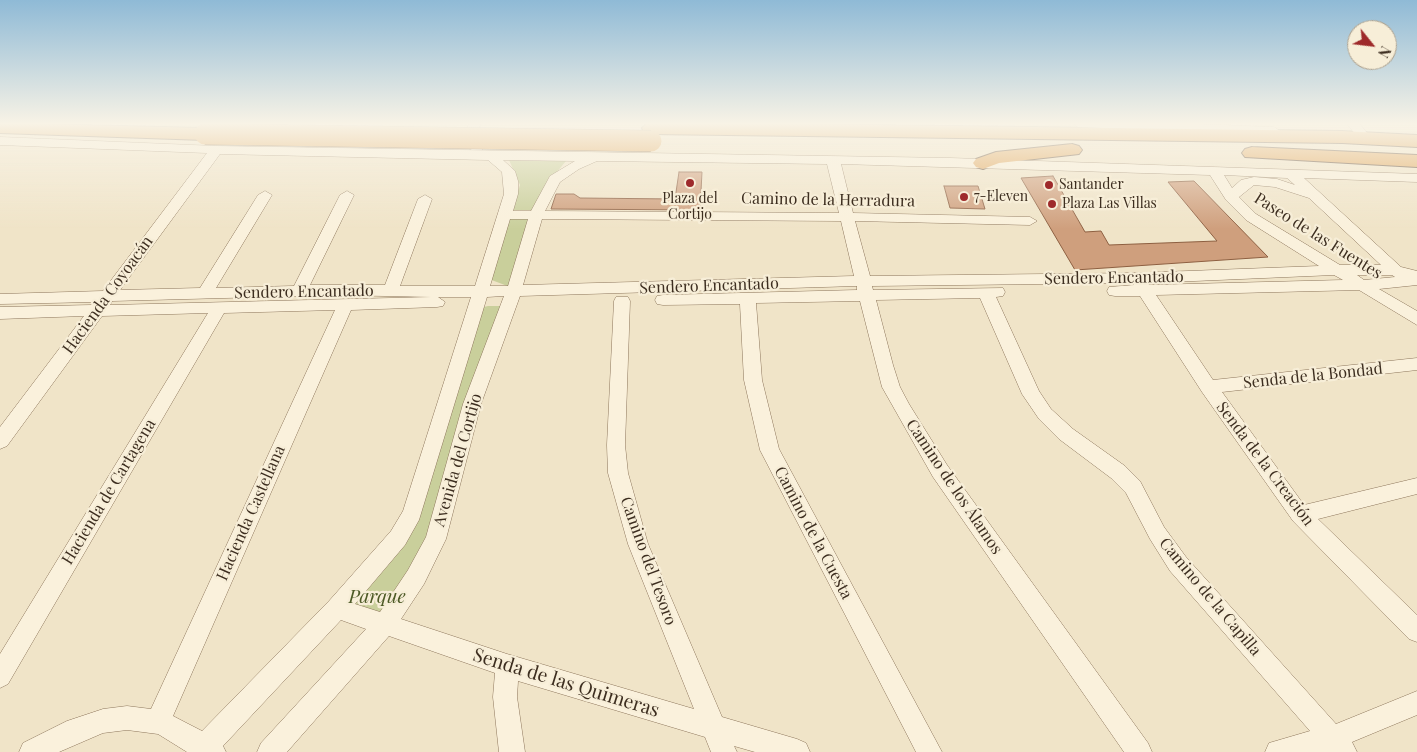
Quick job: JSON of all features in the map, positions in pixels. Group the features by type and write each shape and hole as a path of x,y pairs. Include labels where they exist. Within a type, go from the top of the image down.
{"highway":[{"path":"983,163 996,158"},
{"path":"1289,172 1286,166 1290,161 1305,158"},
{"path":"1368,158 1417,160"}],"street":[{"name":"Hacienda Coyoacán","path":"0,441 210,158"},
{"name":"Avenida del Cortijo","path":"206,750 337,608 398,538 412,514 506,215 511,181 508,172 493,158"},
{"name":"Avenida del Cortijo","path":"270,752 384,625 416,578 436,539 451,490 472,404 512,295 536,216 547,191 555,179 574,166 598,158"},
{"path":"724,158 983,163 1289,172 1417,178"},
{"name":"Camino de los Álamos","path":"833,160 892,387 919,439 1139,752"},
{"name":"Paseo de las Fuentes","path":"1214,170 1231,197 1257,221 1417,319"},
{"name":"Paseo de las Fuentes","path":"1289,172 1396,270"},
{"path":"1231,197 1246,183 1265,181 1292,188 1326,205"},
{"path":"299,292 347,194"},
{"path":"205,293 265,195"},
{"path":"391,290 425,199"},
{"name":"Camino de la Herradura","path":"506,215 847,217 1030,221"},
{"name":"Sendero Encantado","path":"512,295 622,301 748,298 866,288 986,293 1339,270 1396,270 1415,282"},
{"name":"Sendero Encantado","path":"0,299 218,308 345,304 621,289 1141,284 1362,285 1415,282"},
{"name":"Senda de la Creación","path":"1141,284 1208,387 1300,515 1417,631"},
{"name":"Sendero Encantado","path":"0,312 205,293 391,290 479,296"},
{"name":"Camino de la Capilla","path":"986,293 1031,394 1045,414 1066,434 1118,472 1133,488 1157,533 1178,564 1338,745"},
{"name":"Camino de la Cuesta","path":"748,298 753,380 760,416 770,450 929,752"},
{"name":"Camino del Tesoro","path":"622,301 616,445 618,473 638,544 724,752"},
{"name":"Hacienda Castellana","path":"158,722 345,304"},
{"name":"Hacienda de Cartagena","path":"0,676 218,308"},
{"name":"Senda de la Bondad","path":"1208,387 1417,364"},
{"path":"1300,515 1417,486"},
{"name":"Senda de las Quimeras","path":"337,608 507,666 714,729 797,752"},
{"path":"507,666 505,698 512,752"},
{"path":"1278,752 1338,745 1399,708 1417,703"},
{"path":"32,752 76,730 103,721 127,718 158,722 206,750"}],"green space":[{"path":"509,160 566,161 552,178 534,210 512,210 520,185"},
{"path":"531,218 510,287 489,279 509,219"},
{"name":"Parque","path":"504,306 431,535 385,614 353,606 389,558 480,308"}],"building":[{"name":"Plaza del Cortijo","path":"679,172 702,172 700,210 551,209 556,194 574,194 580,198 675,199"},
{"name":"Plaza Las Villas","path":"1053,176 1085,232 1101,231 1109,245 1217,241 1168,182 1194,181 1268,257 1075,270 1021,178"},
{"name":"7-Eleven","path":"944,186 978,186 985,209 950,208"}],"place":[{"name":"Plaza del Cortijo","path":"690,183"},
{"name":"Santander","path":"1049,185"},
{"name":"7-Eleven","path":"964,197"},
{"name":"Plaza Las Villas","path":"1052,204"}]}
